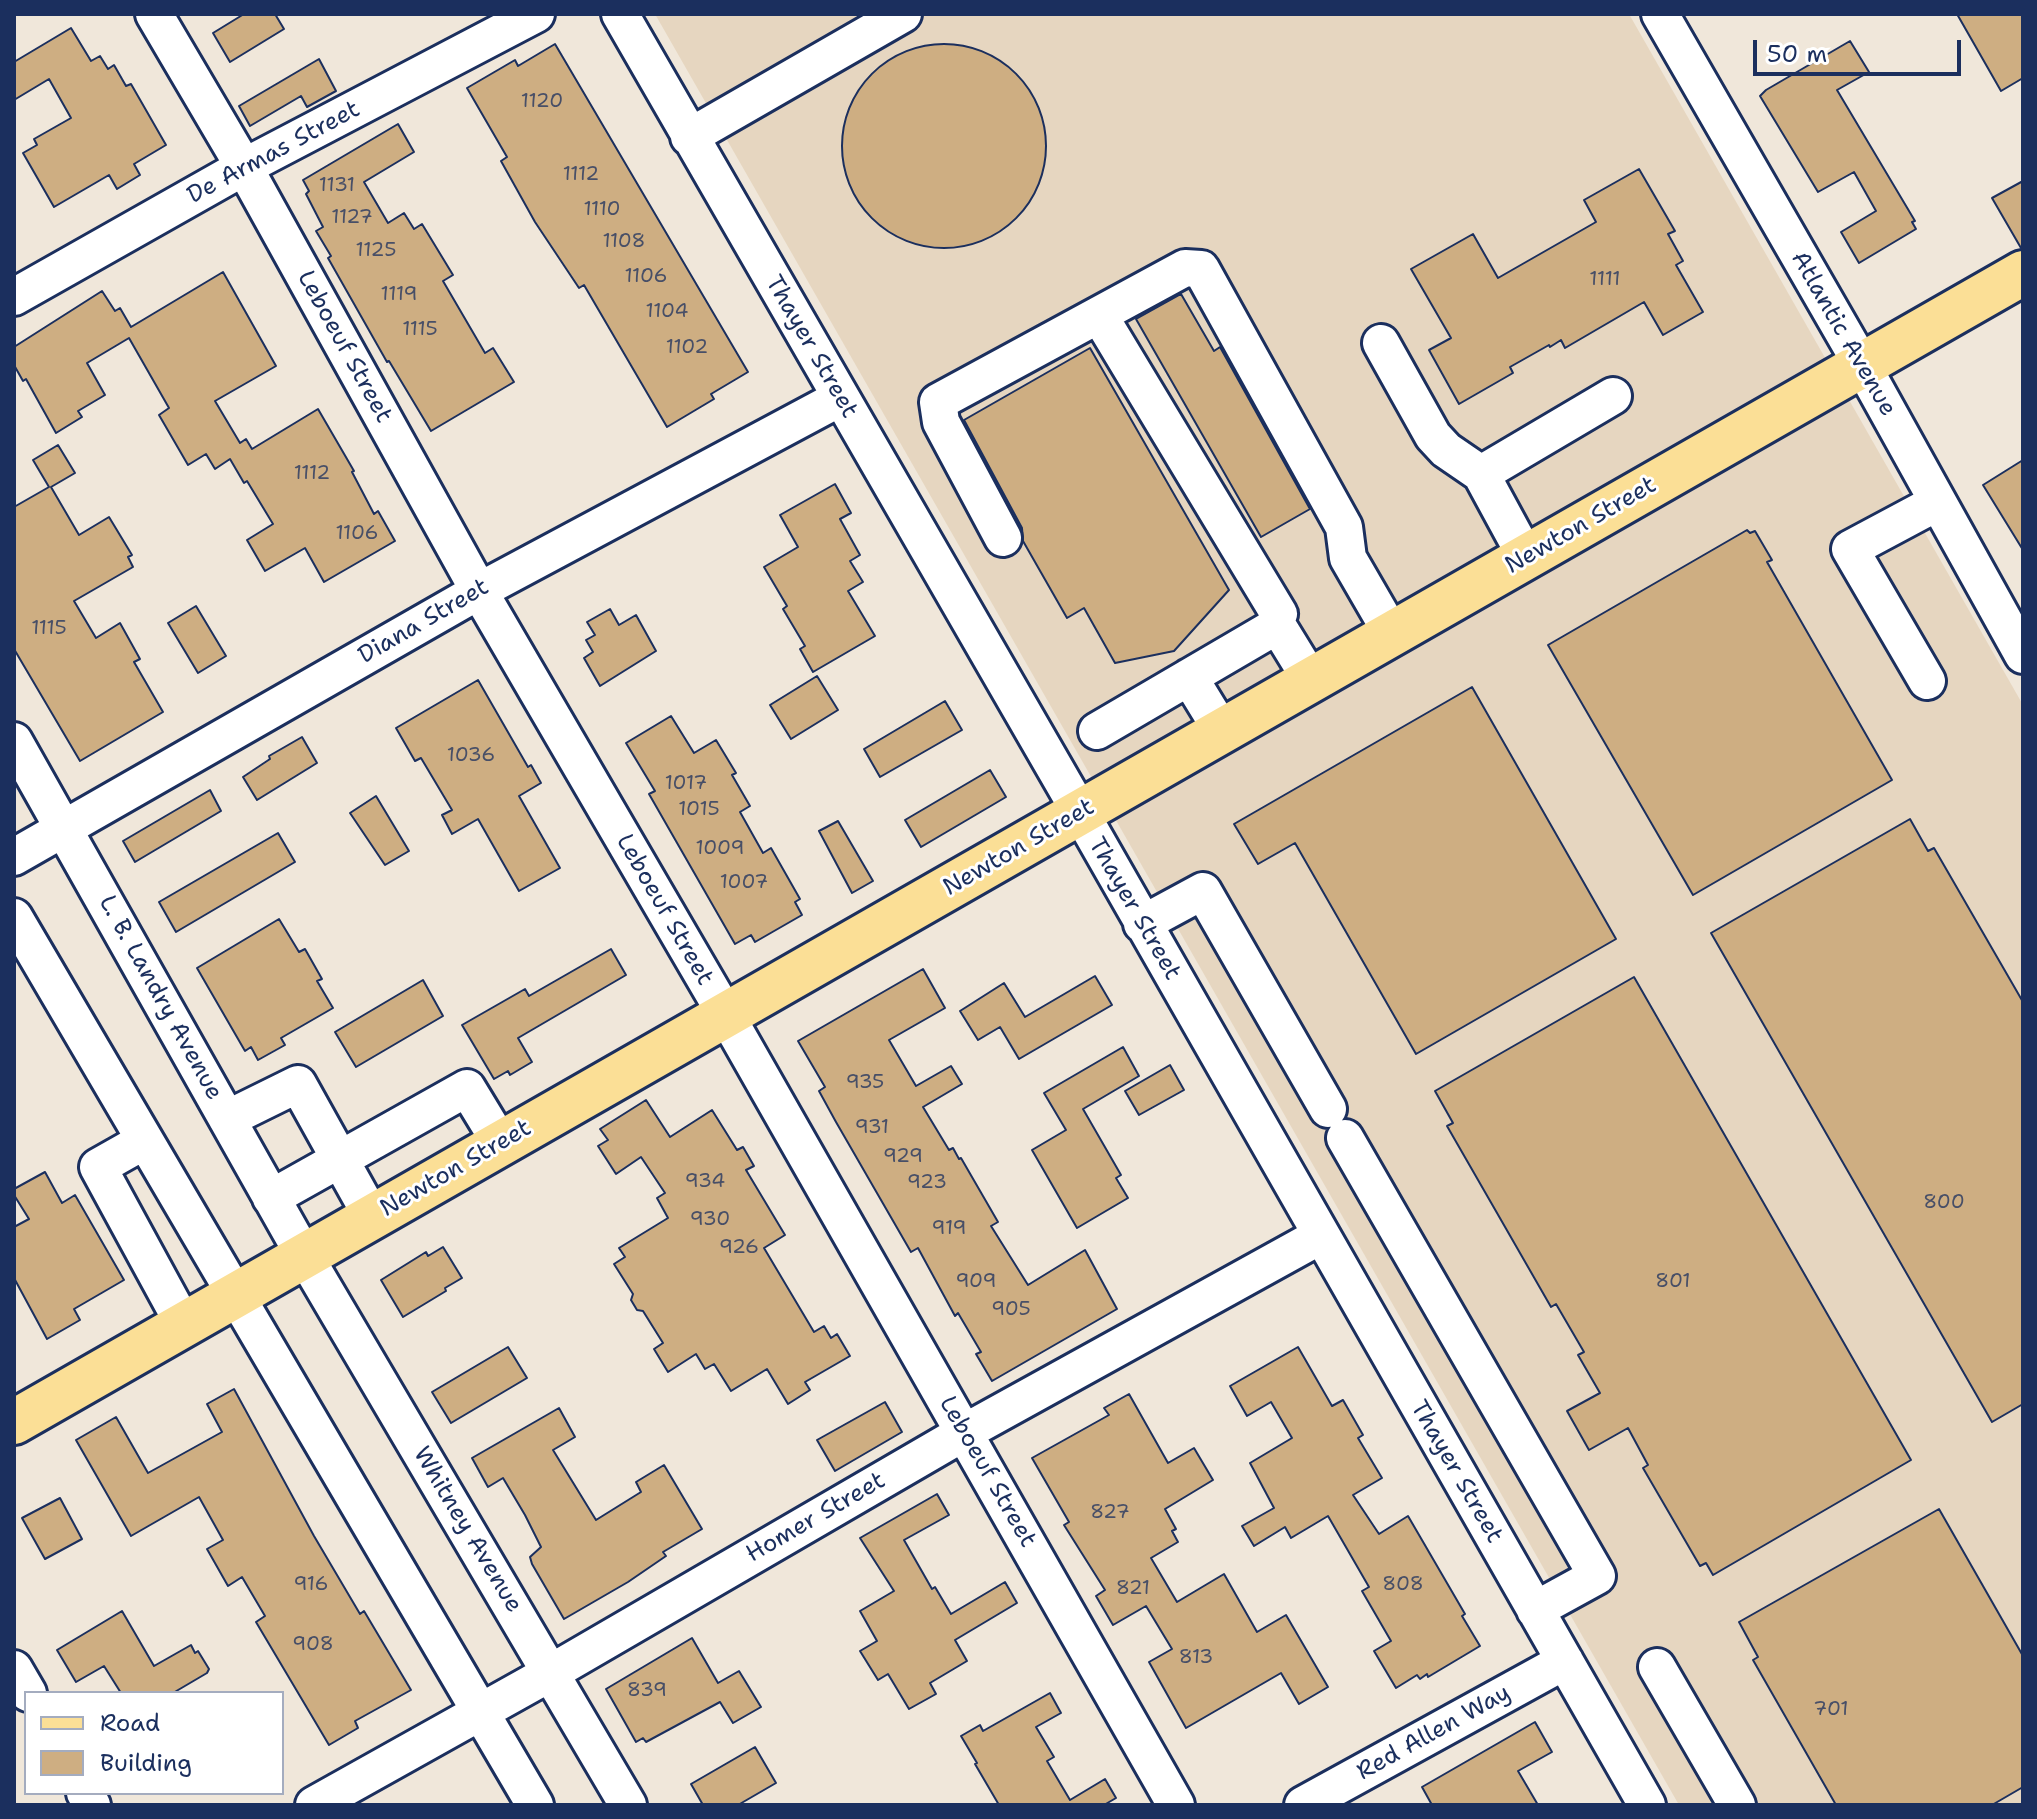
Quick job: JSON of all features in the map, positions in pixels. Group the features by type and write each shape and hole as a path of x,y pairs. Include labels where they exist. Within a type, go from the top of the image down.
{"main road":[{"name":"Newton Street","path":"14,1422 2023,273"}],"street":[{"name":"Leboeuf Street","path":"154,14 244,167 479,591 726,1015 1176,1805"},
{"name":"De Armas Street","path":"14,297 244,167 536,14"},
{"name":"Thayer Street","path":"620,14 1647,1805"},
{"path":"689,137 903,14"},
{"name":"Atlantic Avenue","path":"1660,14 1862,365 2023,655"},
{"path":"1003,538 941,422 938,402 1185,268 1201,269 1344,527 1348,558 1392,634"},
{"path":"1097,731 1273,628 1279,614 1099,315"},
{"path":"1381,343 1433,436 1446,450 1481,474 1526,557"},
{"path":"1481,474 1613,396"},
{"name":"Diana Street","path":"14,857 479,591 840,398"},
{"path":"1927,681 1850,549 1938,502"},
{"path":"1276,623 1311,680"},
{"path":"1189,677 1222,731"},
{"name":"L. B. Landry Avenue","path":"14,741 305,1256"},
{"path":"1142,924 1203,891 1597,1576 1535,1610"},
{"path":"14,917 535,1805"},
{"path":"227,1119 298,1084 372,1217"},
{"path":"271,1198 467,1088 501,1144"},
{"path":"144,1141 98,1167 184,1325"},
{"name":"Homer Street","path":"314,1805 552,1672 965,1432 1320,1236"},
{"name":"Whitney Avenue","path":"305,1256 628,1805"},
{"name":"Red Allen Way","path":"1303,1805 1565,1661"},
{"path":"1657,1667 1737,1805"},
{"path":"14,1669 27,1691"}],"shaded area":[{"path":"655,14 1629,14 2023,705 2023,1805 1679,1805"}],"building":[{"path":"244,14 275,14 284,29 230,62 213,33"},
{"path":"1957,14 2023,14 2023,78 2001,91"},
{"path":"71,28 91,61 100,56 108,69 114,65 126,86 131,84 166,145 134,164 140,175 117,189 109,175 54,207 23,153 37,145 34,139 71,118 49,79 14,100 14,62"},
{"path":"1850,41 1869,72 1837,90 1915,221 1912,222 1916,229 1859,263 1841,232 1876,211 1854,172 1818,192 1760,96"},
{"path":"555,44 748,372 711,394 714,399 667,427 584,285 579,288 535,222 501,161 507,157 467,88 515,60 518,66"},
{"path":"944,44 983,52 1001,61 1016,74 1029,89 1038,107 1046,146 1038,185 1029,203 1016,218 1001,231 983,240 944,248 905,240 887,231 872,218 859,203 850,185 842,146 850,107 859,89 872,74 887,61 905,52"},
{"path":"319,59 336,91 307,107 301,96 250,126 239,106"},
{"path":"398,124 414,152 364,182 388,223 404,213 414,229 422,224 453,275 443,281 485,353 493,348 514,382 431,431 387,362 328,258 331,256 316,231 323,227 306,194 309,191 303,180"},
{"path":"1639,169 1675,231 1668,234 1683,261 1676,265 1703,312 1663,335 1644,302 1565,348 1561,340 1549,345 1510,367 1513,373 1459,404 1429,350 1451,338 1411,269 1473,234 1498,278 1596,222 1584,200"},
{"path":"2023,181 2023,248 2021,248 1992,198"},
{"path":"223,272 276,366 215,401 240,443 246,439 252,449 318,409 354,471 374,514 378,511 395,541 324,582 305,548 265,571 247,540 273,524 230,459 215,469 206,454 188,465 159,415 169,408 129,338 87,363 105,395 78,411 82,417 56,433 26,379 23,381 14,365 14,347 102,291 115,311 120,308 131,327"},
{"path":"1181,294 1214,351 1220,347 1310,509 1261,537 1136,319"},
{"path":"1090,348 1229,590 1174,651 1115,663 1084,608 1067,618 1023,541 1022,528 964,420"},
{"path":"58,445 75,473 51,487 79,535 109,517 132,555 128,557 133,567 74,601 96,638 120,623 140,659 134,662 163,712 80,761 14,649 14,507 49,487 33,460"},
{"path":"2023,460 2023,550 1983,485"},
{"path":"835,484 851,513 840,519 860,555 850,561 863,582 848,591 875,636 813,672 800,649 805,646 783,609 787,606 764,567 798,547 780,515"},
{"path":"1747,530 1750,533 1755,531 1772,560 1767,562 1892,780 1693,895 1548,645"},
{"path":"196,606 226,656 198,673 168,623"},
{"path":"610,609 619,625 636,615 656,651 600,686 584,658 593,652 586,640 595,635 587,622"},
{"path":"817,676 838,710 791,739 770,705"},
{"path":"478,680 528,767 531,765 541,783 519,796 560,868 519,891 478,819 452,834 442,815 452,810 421,758 415,761 396,728"},
{"path":"1472,687 1616,939 1416,1054 1295,843 1258,864 1234,824"},
{"path":"945,701 962,730 880,777 864,749"},
{"path":"671,716 694,753 716,740 736,773 732,775 750,806 740,812 763,853 771,848 800,899 795,902 802,915 755,942 751,935 735,944 649,794 655,791 626,743"},
{"path":"302,737 317,763 257,800 243,777 270,759 269,756"},
{"path":"990,770 1006,797 921,847 905,820"},
{"path":"210,790 221,811 135,862 123,841"},
{"path":"376,796 409,851 385,865 350,813"},
{"path":"1910,819 1928,851 1934,848 2023,1002 2023,1404 1992,1422 1711,933"},
{"path":"838,821 873,881 852,893 819,831"},
{"path":"278,833 295,862 176,932 159,902"},
{"path":"279,919 299,952 305,949 322,979 317,981 333,1008 281,1038 285,1045 258,1060 251,1047 245,1051 197,968"},
{"path":"611,949 626,975 518,1038 532,1062 510,1075 508,1071 494,1079 462,1025 525,989 529,996"},
{"path":"923,969 945,1008 889,1040 916,1086 951,1066 962,1084 923,1107 949,1150 953,1148 961,1158 998,1222 991,1226 1028,1285 1085,1250 1117,1309 992,1381 976,1354 981,1352 958,1313 955,1316 918,1248 911,1252 836,1122 819,1091 825,1087 798,1041"},
{"path":"1095,976 1112,1005 1019,1059 1000,1027 978,1040 960,1011 1004,983 1025,1017"},
{"path":"1634,977 1911,1460 1713,1575 1706,1563 1700,1566 1643,1468 1648,1465 1628,1428 1589,1450 1567,1411 1600,1393 1578,1355 1584,1352 1556,1304 1551,1307 1447,1126 1453,1123 1435,1091"},
{"path":"423,980 443,1016 356,1067 335,1032"},
{"path":"1123,1047 1139,1076 1083,1109 1121,1175 1116,1178 1128,1198 1077,1228 1032,1150 1066,1130 1044,1093"},
{"path":"1170,1065 1184,1090 1139,1115 1125,1091"},
{"path":"646,1100 670,1137 712,1110 737,1150 743,1147 754,1166 746,1170 785,1235 764,1248 814,1332 824,1326 831,1338 837,1334 850,1356 805,1382 810,1390 788,1404 767,1369 731,1391 714,1364 705,1369 696,1354 668,1372 654,1349 663,1343 643,1311 637,1310 631,1300 633,1294 614,1264 625,1257 619,1248 668,1218 657,1198 665,1193 641,1157 616,1174 598,1146 608,1140 600,1129"},
{"path":"45,1172 62,1203 75,1195 124,1280 74,1309 80,1320 47,1339 14,1278 14,1227 29,1219 14,1195 14,1189"},
{"path":"443,1247 462,1278 403,1317 381,1280 426,1252 428,1256"},
{"path":"508,1347 527,1378 451,1423 432,1392"},
{"path":"1298,1347 1332,1406 1343,1400 1363,1435 1358,1438 1382,1478 1353,1495 1379,1534 1408,1516 1480,1646 1428,1677 1427,1674 1420,1679 1417,1675 1396,1688 1374,1651 1391,1641 1362,1591 1369,1587 1328,1516 1291,1538 1285,1527 1254,1546 1242,1526 1274,1508 1250,1463 1292,1438 1271,1402 1247,1416 1230,1386"},
{"path":"234,1389 314,1536 360,1614 364,1611 411,1690 355,1721 358,1728 329,1745 256,1622 265,1616 242,1577 228,1586 207,1549 223,1540 199,1497 131,1536 76,1440 116,1417 148,1473 222,1432 207,1404"},
{"path":"1129,1394 1168,1463 1194,1448 1213,1480 1165,1509 1176,1529 1172,1531 1178,1542 1151,1558 1177,1602 1224,1574 1257,1632 1286,1615 1328,1687 1299,1704 1281,1673 1186,1728 1149,1662 1172,1649 1146,1606 1113,1625 1096,1596 1105,1590 1064,1525 1069,1522 1032,1458 1109,1415 1104,1408"},
{"path":"885,1402 902,1432 835,1471 817,1440"},
{"path":"559,1408 575,1437 553,1450 596,1520 641,1492 636,1482 664,1465 702,1529 663,1552 666,1556 628,1582 564,1619 532,1564 530,1557 541,1547 525,1515 503,1478 488,1487 472,1458"},
{"path":"937,1494 949,1515 904,1540 932,1589 935,1587 951,1614 1005,1582 1017,1603 955,1640 967,1661 930,1683 936,1694 909,1709 888,1674 878,1680 860,1651 877,1641 860,1611 894,1591 860,1538"},
{"path":"60,1498 82,1539 45,1559 22,1518"},
{"path":"1939,1509 2023,1656 2023,1787 1992,1805 1836,1805 1753,1660 1758,1657 1739,1622"},
{"path":"122,1611 154,1666 191,1645 209,1669 176,1691 120,1691 104,1666 76,1682 57,1650"},
{"path":"692,1638 718,1683 739,1671 761,1707 733,1723 720,1702 646,1742 643,1738 636,1742 606,1689"},
{"path":"1050,1693 1061,1713 1036,1727 1054,1757 1047,1761 1070,1800 1105,1779 1116,1798 1104,1805 999,1805 961,1736 980,1725 983,1731"},
{"path":"1535,1722 1552,1752 1518,1771 1538,1805 1432,1805 1422,1787"},
{"path":"755,1747 776,1783 738,1805 703,1805 691,1784"}]}
